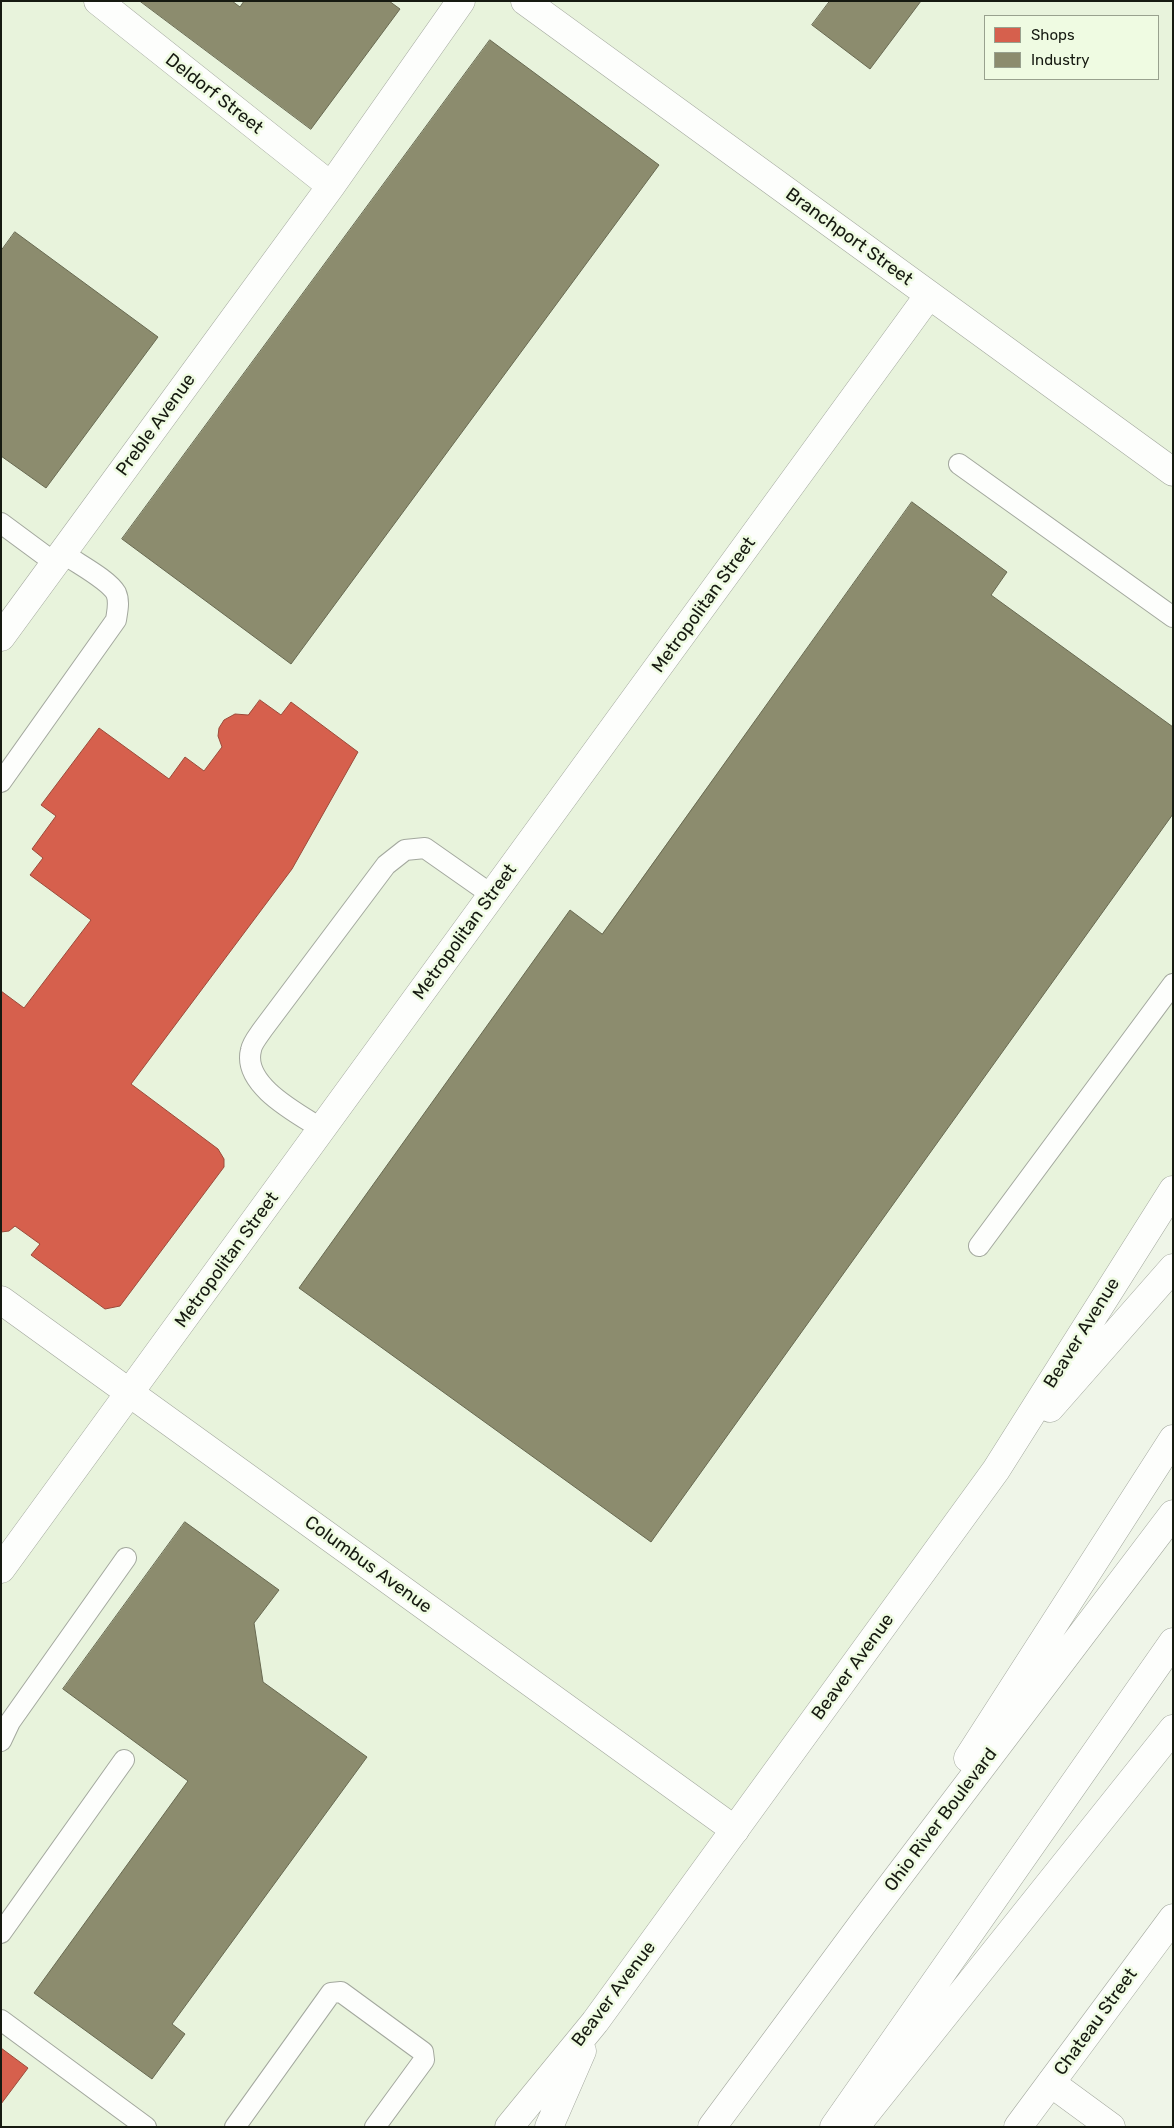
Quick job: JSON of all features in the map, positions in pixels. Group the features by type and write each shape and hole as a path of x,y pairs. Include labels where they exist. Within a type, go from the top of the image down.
{"main road":[{"name":"Deldorf Street","path":"98,1 331,186"},
{"name":"Preble Avenue","path":"1,637 331,186 461,1"},
{"name":"Branchport Street","path":"525,1 1173,472"},
{"name":"Metropolitan Street","path":"1,1569 929,295"},
{"name":"Beaver Avenue","path":"509,2127 595,2022 996,1470 1173,1190"},
{"path":"996,1470 1173,1268"},
{"name":"Columbus Avenue","path":"1,1300 734,1830"},
{"path":"863,1923 1173,1439"},
{"name":"Ohio River Boulevard","path":"712,2127 863,1923 1170,1519"},
{"path":"834,2127 1173,1642"},
{"path":"856,2127 1173,1729"},
{"name":"Chateau Street","path":"1018,2127 1173,1918"},
{"path":"550,2127 595,2022"},
{"path":"1051,2082 1111,2127"}],"lane":[{"path":"959,464 1173,617"},
{"path":"1,523 107,584 115,593 118,602 116,620 1,782"},
{"path":"322,1129 267,1092 252,1072 251,1050 263,1029 386,865 405,850 425,848 492,895"},
{"path":"979,1246 1173,984"},
{"path":"1,1741 10,1722 126,1558"},
{"path":"1,1934 124,1760"},
{"path":"235,2127 331,1993 336,1991 341,1992 423,2052 425,2056 376,2127"},
{"path":"1,2020 146,2127"}],"shaded area":[{"path":"1,1 1173,1 1173,1190 996,1470 509,2127 1,2127"}],"building: Shops":[{"path":"260,700 281,715 291,702 358,752 292,869 131,1084 218,1149 224,1159 224,1167 120,1306 105,1309 31,1255 40,1244 15,1226 9,1231 1,1232 1,991 24,1008 91,920 30,875 43,858 32,849 56,816 41,805 99,728 169,779 185,757 204,771 222,747 218,736 219,728 224,720 235,714 248,715"},
{"path":"1,2048 28,2068 1,2104"}],"building: Industry":[{"path":"140,1 232,1 240,7 244,1 389,1 400,9 311,129"},
{"path":"830,1 921,1 870,69 812,25"},
{"path":"490,40 659,165 291,664 122,539"},
{"path":"15,232 158,337 46,488 1,456 1,251"},
{"path":"912,502 1007,572 991,595 1173,727 1173,814 651,1542 299,1288 570,910 602,934"},
{"path":"185,1522 279,1590 254,1623 263,1682 367,1757 172,2024 185,2034 152,2079 34,1993 188,1781 63,1689"}]}
